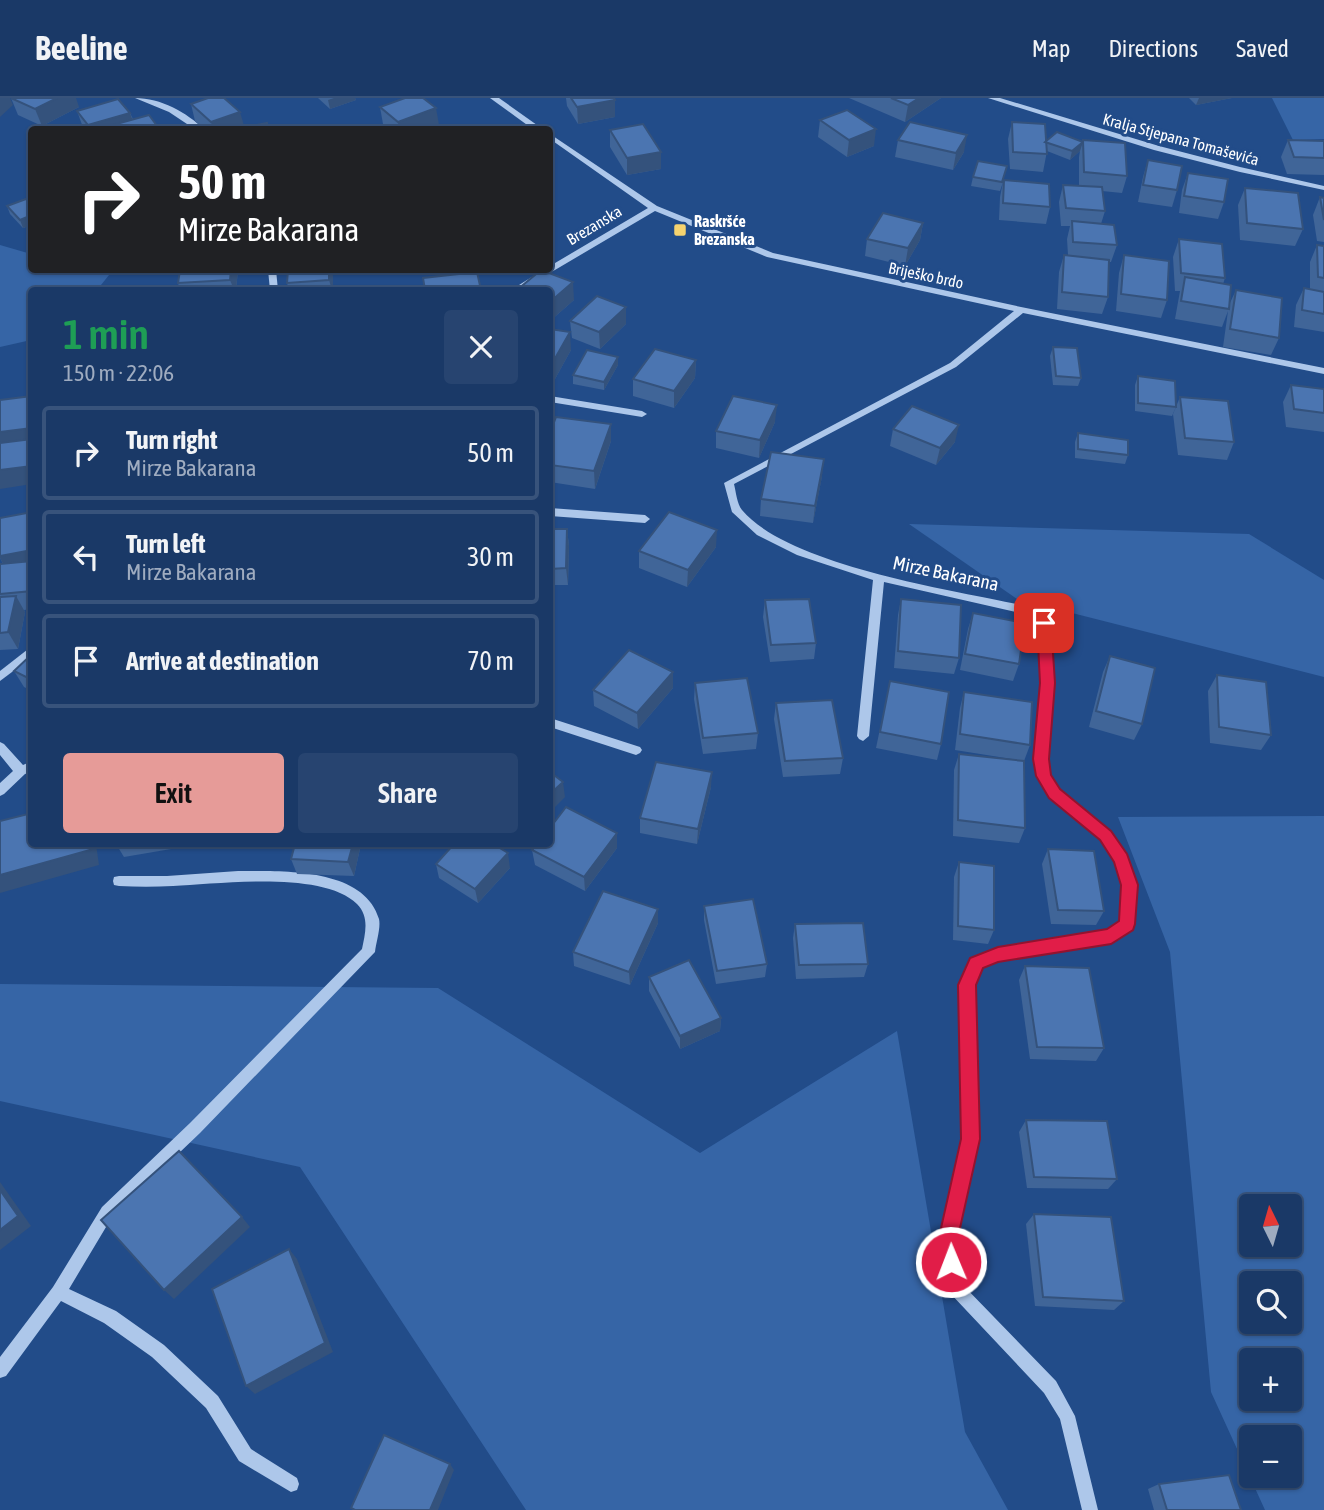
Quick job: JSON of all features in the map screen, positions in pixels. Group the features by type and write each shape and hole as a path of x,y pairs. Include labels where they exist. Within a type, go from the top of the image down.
{"street":[{"path":"139,98 153,102 197,126"},
{"path":"494,98 534,126"},
{"name":"Kralja Stjepana Tomaševića","path":"992,98 1115,136 1267,177 1324,188"},
{"name":"Briješko brdo","path":"553,138 654,208 770,255 1021,310 1324,371"},
{"name":"Brezanska","path":"553,268 654,208"},
{"name":"Brezanska","path":"520,287 544,273"},
{"name":"Mirze Bakarana","path":"1021,310 953,365 729,483 729,502 744,522 772,541 878,578 1022,609 1037,615 1044,623 1048,683 1041,759 1043,776 1054,793 1105,836 1121,859 1129,885 1127,924 1111,936 998,955 976,963 967,985 971,1139 948,1237 954,1287 1050,1387 1068,1416 1090,1510"},
{"path":"553,399 642,414"},
{"path":"553,512 645,519"},
{"name":"Mirze Bakarana","path":"863,736 878,578"},
{"path":"0,677 28,653"},
{"path":"553,724 636,750"},
{"path":"0,747 26,768 0,791"},
{"path":"0,1370 58,1292 107,1212 195,1128 368,952 374,936 373,921 366,905 350,889 307,878 243,874 180,880 119,881"},
{"path":"58,1292 110,1317 158,1351 212,1402 245,1455 291,1484"}],"shaded area":[{"path":"1272,98 1324,98 1324,139 1293,140"},
{"path":"0,245 28,253 28,273 111,273 99,287 28,287 28,341 0,347"},
{"path":"909,524 1249,534 1324,580 1324,677 1017,599"},
{"path":"1324,816 1324,1510 1265,1510 1255,1488 1302,1488 1302,1425 1239,1425 1239,1453 1211,1392 1170,952 1118,817"},
{"path":"0,984 438,988 700,1153 897,1031 965,1432 1008,1510 526,1510 300,1167 0,1101"}],"building":[{"path":"11,98 57,98 35,109"},
{"path":"208,98 224,98 240,112 211,122 191,104"},
{"path":"405,98 423,98 436,108 398,122 380,107"},
{"path":"571,98 614,98 615,100 577,107"},
{"path":"891,98 919,98 908,105"},
{"path":"118,99 130,113 88,125 77,111"},
{"path":"847,110 876,129 849,140 820,120"},
{"path":"149,115 157,126 109,126"},
{"path":"910,122 967,135 956,153 898,140"},
{"path":"1012,122 1045,124 1047,154 1013,152"},
{"path":"643,124 661,152 627,158 610,130"},
{"path":"1057,132 1083,142 1072,151 1045,142"},
{"path":"1083,140 1125,143 1127,176 1084,172"},
{"path":"1288,140 1324,141 1324,158 1294,157"},
{"path":"1148,160 1182,166 1177,190 1143,185"},
{"path":"978,161 1007,166 1002,182 973,177"},
{"path":"1188,173 1228,179 1224,202 1184,196"},
{"path":"1004,180 1049,184 1050,207 1003,203"},
{"path":"1063,185 1102,187 1105,211 1066,208"},
{"path":"1245,188 1298,193 1303,229 1247,223"},
{"path":"1320,197 1324,198 1324,220"},
{"path":"26,199 28,217 20,220 7,206"},
{"path":"883,213 923,223 908,248 867,239"},
{"path":"1072,221 1114,225 1117,245 1073,242"},
{"path":"1179,239 1222,244 1225,278 1181,273"},
{"path":"1317,245 1324,246 1324,278 1318,277"},
{"path":"1064,255 1109,260 1108,297 1062,292"},
{"path":"1124,255 1169,261 1167,300 1121,294"},
{"path":"180,273 231,273 230,280 178,283"},
{"path":"288,273 329,273 329,280 287,283"},
{"path":"477,273 480,287 424,287 423,278"},
{"path":"537,273 549,273 573,282 553,299 553,287 521,287"},
{"path":"1185,277 1231,285 1229,309 1181,301"},
{"path":"1304,288 1324,292 1324,314 1302,310"},
{"path":"1236,290 1282,298 1279,338 1230,329"},
{"path":"597,296 626,307 599,332 570,321"},
{"path":"553,329 570,332 553,362"},
{"path":"1053,347 1077,348 1081,378 1056,376"},
{"path":"655,349 696,360 674,391 633,379"},
{"path":"587,350 618,357 604,382 573,375"},
{"path":"1138,376 1175,381 1176,407 1138,403"},
{"path":"1291,385 1324,389 1324,413 1294,409"},
{"path":"28,396 28,428 0,432 0,400"},
{"path":"733,396 777,405 760,440 716,431"},
{"path":"1180,397 1228,401 1234,442 1185,438"},
{"path":"912,406 959,425 940,448 893,429"},
{"path":"556,417 611,424 594,471 553,465 553,425"},
{"path":"1078,433 1128,440 1128,455 1078,449"},
{"path":"28,440 28,466 0,470 0,443"},
{"path":"771,452 824,459 815,506 761,499"},
{"path":"669,512 717,530 688,570 639,551"},
{"path":"28,513 28,551 0,556 0,518"},
{"path":"553,529 567,529 566,568 553,569"},
{"path":"28,561 28,591 0,594 0,564"},
{"path":"16,596 8,632 0,633 0,597"},
{"path":"809,599 816,643 771,645 765,600"},
{"path":"901,599 961,605 959,658 898,651"},
{"path":"973,613 1025,623 1019,664 965,654"},
{"path":"629,650 673,672 637,713 593,690"},
{"path":"1110,656 1155,668 1142,724 1096,711"},
{"path":"28,658 28,678 14,671"},
{"path":"1217,675 1266,682 1271,735 1219,727"},
{"path":"747,678 758,733 703,738 695,683"},
{"path":"890,681 949,692 941,744 880,732"},
{"path":"964,692 1032,702 1030,745 960,734"},
{"path":"832,700 843,758 785,761 776,703"},
{"path":"959,754 1024,761 1025,828 958,820"},
{"path":"656,762 712,772 698,829 640,818"},
{"path":"553,774 563,782 553,791"},
{"path":"566,807 617,833 584,877 532,850 534,847 553,847 553,824"},
{"path":"28,814 28,847 90,847 90,850 0,875 0,821"},
{"path":"294,847 352,847 348,862 291,859"},
{"path":"451,847 498,847 508,853 475,889 436,864"},
{"path":"1048,849 1094,851 1104,911 1058,910"},
{"path":"959,862 994,866 994,930 958,926"},
{"path":"603,891 658,909 629,972 573,952"},
{"path":"753,899 767,964 717,971 704,906"},
{"path":"863,923 868,964 799,965 795,924"},
{"path":"689,960 721,1018 680,1036 649,977"},
{"path":"1025,966 1089,968 1104,1048 1037,1047"},
{"path":"1026,1120 1107,1121 1117,1179 1034,1177"},
{"path":"179,1151 242,1217 164,1290 101,1220"},
{"path":"0,1190 18,1216 0,1230"},
{"path":"1034,1214 1111,1217 1124,1301 1043,1297"},
{"path":"289,1249 325,1343 246,1386 212,1289"},
{"path":"384,1435 450,1464 430,1510 351,1508"},
{"path":"1229,1475 1241,1510 1167,1510 1159,1484"}],"place":[{"name":"Raskršće Brezanska","path":"680,230"}],"route":[{"path":"951,1262 948,1237 971,1139 967,985 976,963 998,955 1111,936 1127,924 1129,885 1121,859 1105,836 1054,793 1043,776 1041,759 1048,683 1044,623"}]}
